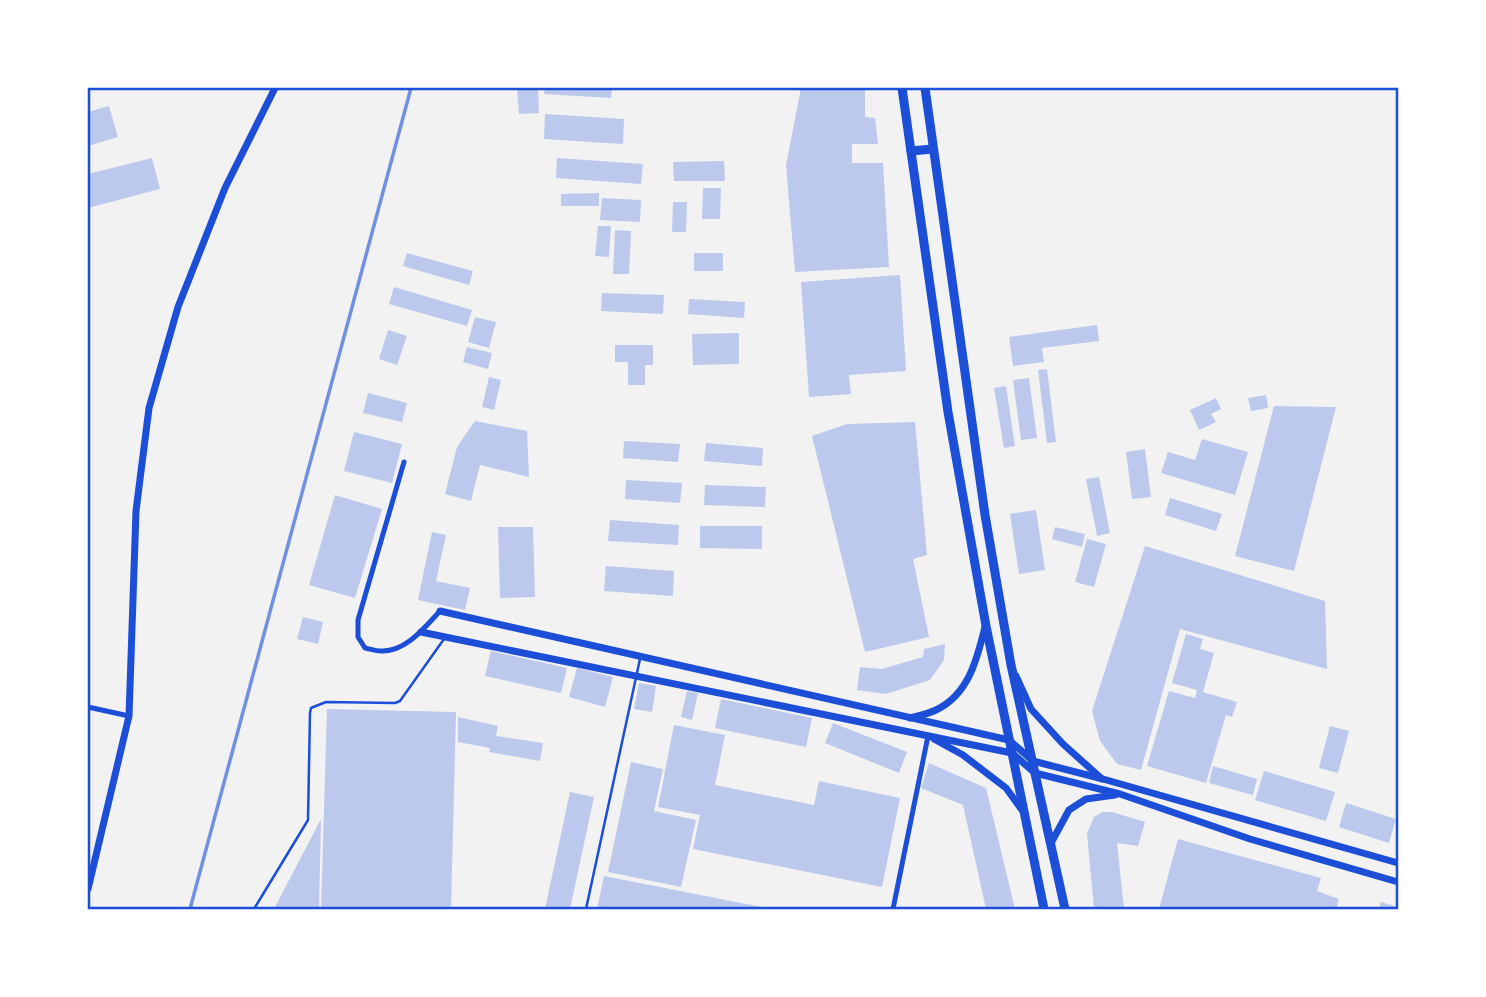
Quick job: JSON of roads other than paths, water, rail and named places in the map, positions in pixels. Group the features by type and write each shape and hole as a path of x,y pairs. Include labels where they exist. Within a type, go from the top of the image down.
{"main road":[{"path":"902,88 948,412 986,626 1044,909"},
{"path":"925,88 983,501 1011,665 1065,909"},
{"path":"911,151 933,149"}],"street":[{"path":"88,889 129,716 136,511 149,408 178,307 225,188 275,88"},
{"path":"404,462 358,620 358,637 365,648 382,652 397,649 421,632 440,611 1009,740 1033,761 1398,863"},
{"path":"908,718 935,711 958,694 975,665 986,626"},
{"path":"421,632 1012,753 1035,773 1120,794 1250,839 1398,882"},
{"path":"1011,665 1031,709 1063,744 1102,779"},
{"path":"88,707 129,716"},
{"path":"928,736 962,755 1006,788 1024,813"},
{"path":"893,909 928,736"},
{"path":"1051,843 1069,810 1086,799 1120,794"}],"lane":[{"path":"254,909 308,820 312,708 326,702 400,701 446,637"},
{"path":"586,909 641,655"}],"railway":[{"path":"190,909 411,88"}]}
